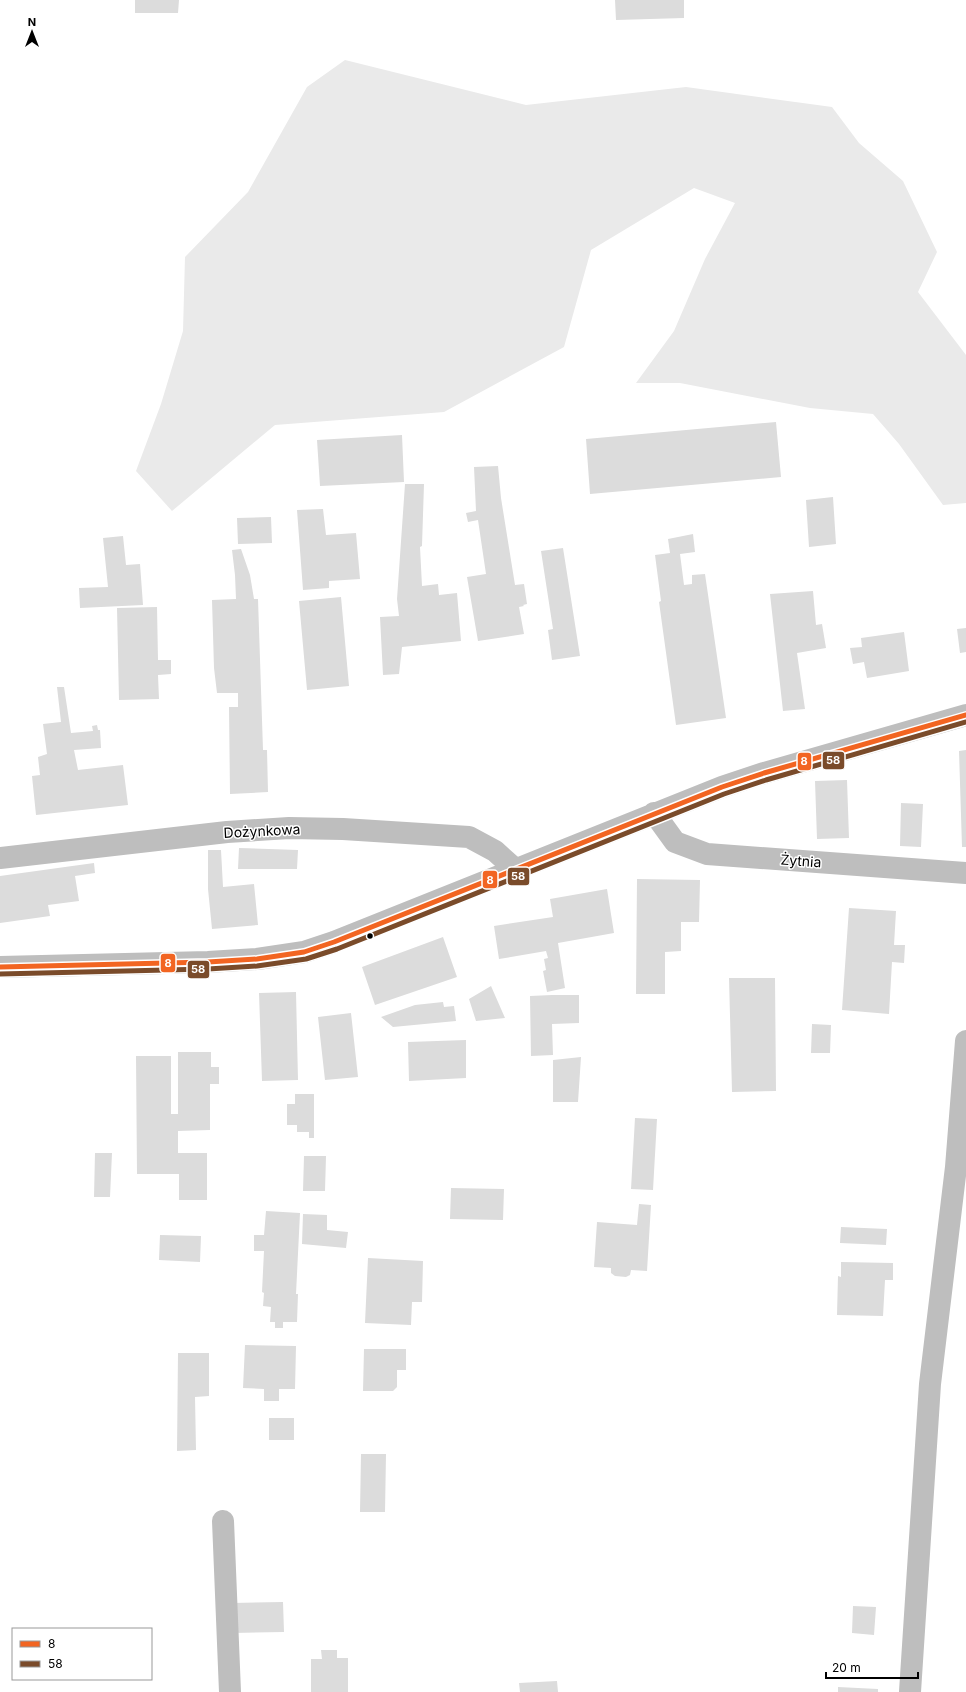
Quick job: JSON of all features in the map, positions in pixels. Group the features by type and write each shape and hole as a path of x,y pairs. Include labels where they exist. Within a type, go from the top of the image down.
{"street":[{"path":"0,967 208,962 287,955 304,952 334,942 654,813 764,773 966,715"},
{"name":"Żytnia","path":"654,813 675,842 707,854 966,873"},
{"name":"Dożynkowa","path":"0,858 227,832 289,828 343,829 469,837 496,851 515,869"},
{"path":"910,1692 930,1384 956,1167 966,1041"},
{"path":"223,1521 230,1692"}],"shaded area":[{"path":"345,60 526,105 686,87 832,107 859,143 903,181 937,252 918,292 966,355 966,503 943,505 899,444 873,414 810,408 680,383 636,383 674,331 705,259 735,203 694,188 591,250 564,347 444,412 275,425 172,511 136,471 161,404 183,331 185,257 248,192 307,87"}],"building":[{"path":"135,0 179,0 178,13 135,13"},
{"path":"615,0 684,0 684,18 616,20"},
{"path":"776,422 781,477 590,494 586,439"},
{"path":"402,435 404,482 320,486 317,440"},
{"path":"498,466 501,498 515,585 524,584 527,604 519,607 524,634 478,641 467,577 486,574 478,520 468,522 466,513 476,511 474,467"},
{"path":"405,484 424,484 422,546 420,547 422,586 438,584 439,595 457,593 461,641 402,647 399,674 383,675 380,617 399,616 397,599"},
{"path":"833,497 836,544 809,547 806,500"},
{"path":"323,509 326,535 356,533 360,579 329,581 329,588 303,590 297,510"},
{"path":"271,517 272,543 238,544 237,518"},
{"path":"693,534 695,552 680,554 684,585 692,584 692,575 705,574 726,718 676,725 659,602 661,601 655,555 670,553 668,539"},
{"path":"123,536 126,565 140,564 143,605 80,608 79,588 108,587 103,538"},
{"path":"563,548 580,656 552,660 548,630 553,629 541,551"},
{"path":"241,549 250,575 254,599 258,599 263,750 267,750 268,792 230,794 229,707 238,707 238,693 217,693 214,668 212,600 236,599 232,550"},
{"path":"813,591 816,625 822,624 826,648 797,653 805,709 783,711 770,594"},
{"path":"341,597 349,686 307,690 299,601"},
{"path":"157,607 158,660 171,660 171,674 158,675 159,699 119,700 117,608"},
{"path":"966,628 966,652 960,653 957,629"},
{"path":"904,632 909,671 867,678 864,662 853,664 850,648 862,647 861,638"},
{"path":"57,687 64,687 71,733 93,731 92,726 97,725 98,730 100,730 101,748 74,750 78,770 123,765 128,805 36,815 32,776 40,775 38,757 47,754 43,724 61,722"},
{"path":"966,750 966,847 962,847 959,751"},
{"path":"847,780 849,838 817,839 815,781"},
{"path":"901,803 923,804 921,847 900,846"},
{"path":"239,848 298,850 297,869 238,869"},
{"path":"208,850 221,850 223,887 254,884 258,925 212,929 208,889"},
{"path":"94,863 95,873 75,876 79,901 48,905 50,916 0,923 0,876"},
{"path":"637,879 700,880 699,922 681,922 681,951 665,952 665,994 636,994"},
{"path":"607,889 614,933 558,943 565,988 547,992 543,971 546,970 544,959 548,958 546,951 499,959 494,926 553,917 550,899"},
{"path":"849,908 896,911 894,945 905,945 904,963 892,962 889,1014 842,1010"},
{"path":"443,937 457,977 375,1005 362,967"},
{"path":"729,978 775,978 776,1091 732,1092"},
{"path":"491,986 505,1018 476,1021 469,999"},
{"path":"296,992 298,1080 262,1081 259,993"},
{"path":"579,995 579,1023 552,1024 553,1055 531,1056 530,996"},
{"path":"443,1002 444,1007 454,1006 456,1021 393,1027 381,1017 415,1005"},
{"path":"351,1013 358,1077 325,1080 318,1017"},
{"path":"812,1024 831,1025 830,1053 811,1053"},
{"path":"466,1040 466,1078 409,1081 408,1042"},
{"path":"178,1052 211,1052 211,1067 219,1067 219,1084 210,1084 210,1130 178,1131 178,1153 207,1153 207,1200 179,1200 179,1174 137,1174 136,1056 171,1056 171,1114 178,1114"},
{"path":"581,1057 578,1102 553,1102 553,1060"},
{"path":"295,1094 314,1094 314,1138 309,1138 309,1132 297,1132 297,1125 287,1125 287,1104 295,1104"},
{"path":"635,1118 657,1119 653,1190 631,1189"},
{"path":"95,1153 112,1153 110,1197 94,1197"},
{"path":"304,1156 326,1156 325,1191 303,1191"},
{"path":"451,1188 504,1189 503,1220 450,1219"},
{"path":"639,1204 651,1205 647,1271 631,1270 630,1275 626,1277 615,1276 611,1273 611,1268 594,1267 597,1222 637,1225"},
{"path":"266,1211 300,1213 296,1294 298,1294 297,1322 283,1322 283,1328 275,1328 275,1322 270,1322 271,1307 263,1306 264,1293 262,1292 264,1251 254,1251 254,1235 264,1235"},
{"path":"303,1214 327,1215 327,1230 348,1232 346,1248 302,1244"},
{"path":"841,1227 887,1229 886,1245 840,1243"},
{"path":"160,1235 201,1236 200,1262 159,1260"},
{"path":"368,1258 423,1261 422,1302 412,1302 411,1325 365,1323"},
{"path":"841,1262 893,1263 893,1280 885,1280 883,1316 837,1315 838,1276 841,1277"},
{"path":"245,1345 296,1346 295,1389 279,1389 279,1401 264,1401 264,1389 243,1388"},
{"path":"364,1349 406,1349 406,1370 397,1370 397,1387 393,1391 363,1391"},
{"path":"178,1353 209,1353 209,1396 195,1397 196,1450 177,1451"},
{"path":"269,1418 294,1418 294,1440 269,1440"},
{"path":"361,1454 386,1454 385,1512 360,1512"},
{"path":"283,1602 284,1632 233,1633 232,1603"},
{"path":"853,1606 876,1607 874,1635 852,1633"},
{"path":"321,1650 337,1650 337,1658 348,1658 348,1692 311,1692 311,1659 322,1659"},
{"path":"557,1681 558,1692 520,1692 519,1683"},
{"path":"838,1687 878,1689 878,1692 838,1692"}],"transit line":[{"name":"8","path":"0,967 208,962 257,959 304,952 334,942 722,787 764,773 966,715"},
{"name":"58","path":"0,974 208,969 257,966 306,959 337,949 724,794 766,780 966,722"}]}
